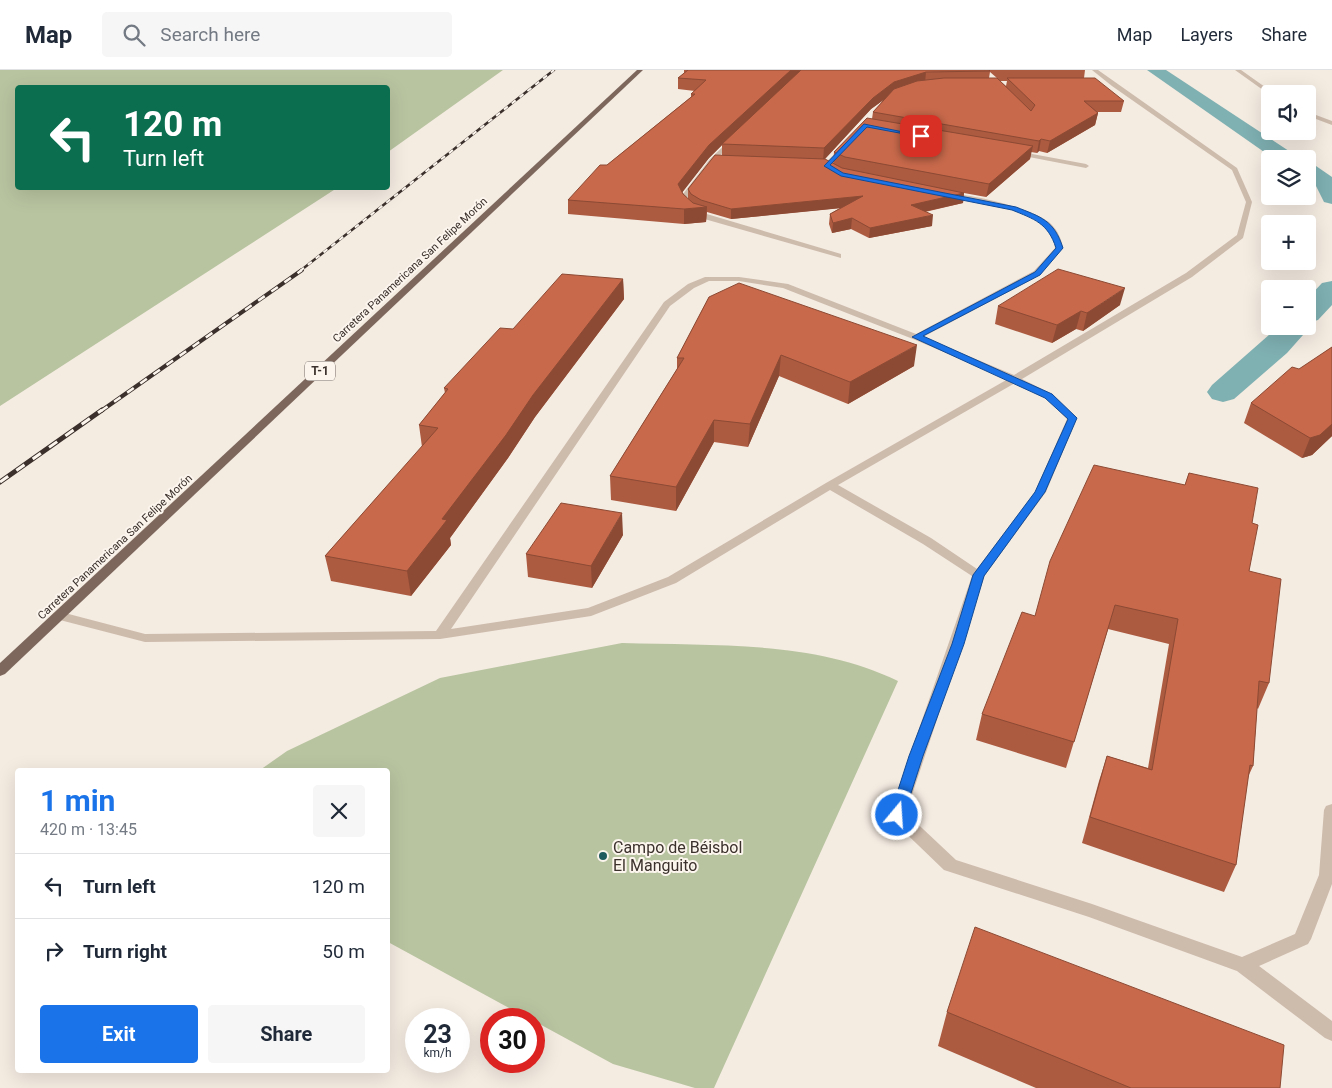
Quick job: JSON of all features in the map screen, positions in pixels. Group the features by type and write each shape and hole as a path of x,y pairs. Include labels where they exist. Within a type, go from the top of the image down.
{"main road":[{"name":"Carretera Panamericana San Felipe Morón","path":"0,671 61,616 640,70"}],"street":[{"path":"61,616 146,638 440,635 591,612 672,580 830,485 1189,275 1240,236 1249,202 1235,169 1109,85 1095,70"},
{"path":"1238,70 1261,86"},
{"path":"1316,117 1332,123"},
{"path":"739,134 712,160 682,199 686,206 697,214 838,256"},
{"path":"826,165 853,139"},
{"path":"1009,152 1086,166"},
{"path":"712,160 722,160"},
{"path":"817,165 826,165 834,170"},
{"path":"916,337 1037,273 1059,248 1054,232 1038,218 1013,208 937,193"},
{"path":"440,635 667,304 691,286 708,279 739,279 785,286 916,337 1014,379 1048,396 1072,418 1040,492 979,575 958,644 916,756 897,815 950,865 1092,911 1243,965 1332,1032"},
{"path":"830,485 927,541 979,575"},
{"path":"1243,965 1302,939 1327,875 1332,810"}],"green space":[{"path":"0,70 503,70 390,151 390,85 15,85 15,190 334,190 0,406"},
{"name":"Campo de Béisbol El Manguito","path":"622,643 727,646 798,652 833,658 866,668 898,681 714,1088 695,1088 613,1064 545,1027 545,1008 509,1008 390,943 390,768 263,768 287,751 440,678"}],"building":[{"path":"688,70 791,70 709,145 678,184 683,194 693,203 707,207 684,209 568,200 600,165 607,165 695,94 691,94 706,80 678,78"},
{"path":"801,70 990,71 926,72 894,82 873,98 824,148 722,144"},
{"path":"944,78 997,78 1031,111 1035,105 1007,78 1095,78 1124,101 1084,101 1098,113 1050,141 1041,139 1039,141 873,112 894,89 917,81"},
{"path":"867,118 1033,146 989,184 845,157 834,152"},
{"path":"715,155 825,159 842,168 964,193 911,205 933,215 870,228 852,218 833,223 830,214 863,196 731,209 701,200 691,194 688,189"},
{"path":"1058,269 1125,288 1087,313 1081,311 1057,325 998,306"},
{"path":"562,274 623,279 533,395 506,435 442,519 447,520 407,571 325,556 438,428 419,425 448,389 444,388 500,328 513,329"},
{"path":"739,283 917,345 850,382 781,355 750,424 714,420 676,487 610,476 684,358 677,358 709,297"},
{"path":"1332,347 1332,424 1320,435 1310,438 1251,403 1292,367 1299,369"},
{"path":"1094,465 1185,485 1189,473 1258,488 1252,523 1258,525 1249,571 1281,579 1269,683 1259,681 1253,766 1250,765 1236,865 1090,817 1107,756 1152,770 1178,619 1115,605 1074,742 982,714 1022,612 1035,616 1050,561"},
{"path":"561,503 622,513 591,566 526,554"},
{"path":"975,927 1284,1045 1280,1088 1131,1088 947,1012"}],"waterway":[{"path":"1155,70 1275,150"},
{"path":"1316,176 1326,183 1332,197"},
{"path":"1316,306 1332,289"},
{"path":"1223,392 1287,335"}],"railway":[{"path":"300,271 554,70"},
{"path":"101,411 302,270"},
{"path":"0,482 102,410"}],"place":[{"name":"Campo de Béisbol El Manguito","path":"603,856"}],"route":[{"path":"897,815 916,756 958,644 979,575 1040,492 1072,418 1048,396 1014,379 916,337 1037,273 1059,248 1054,232 1038,218 1013,208 841,174 826,165 866,126 921,136"}]}
